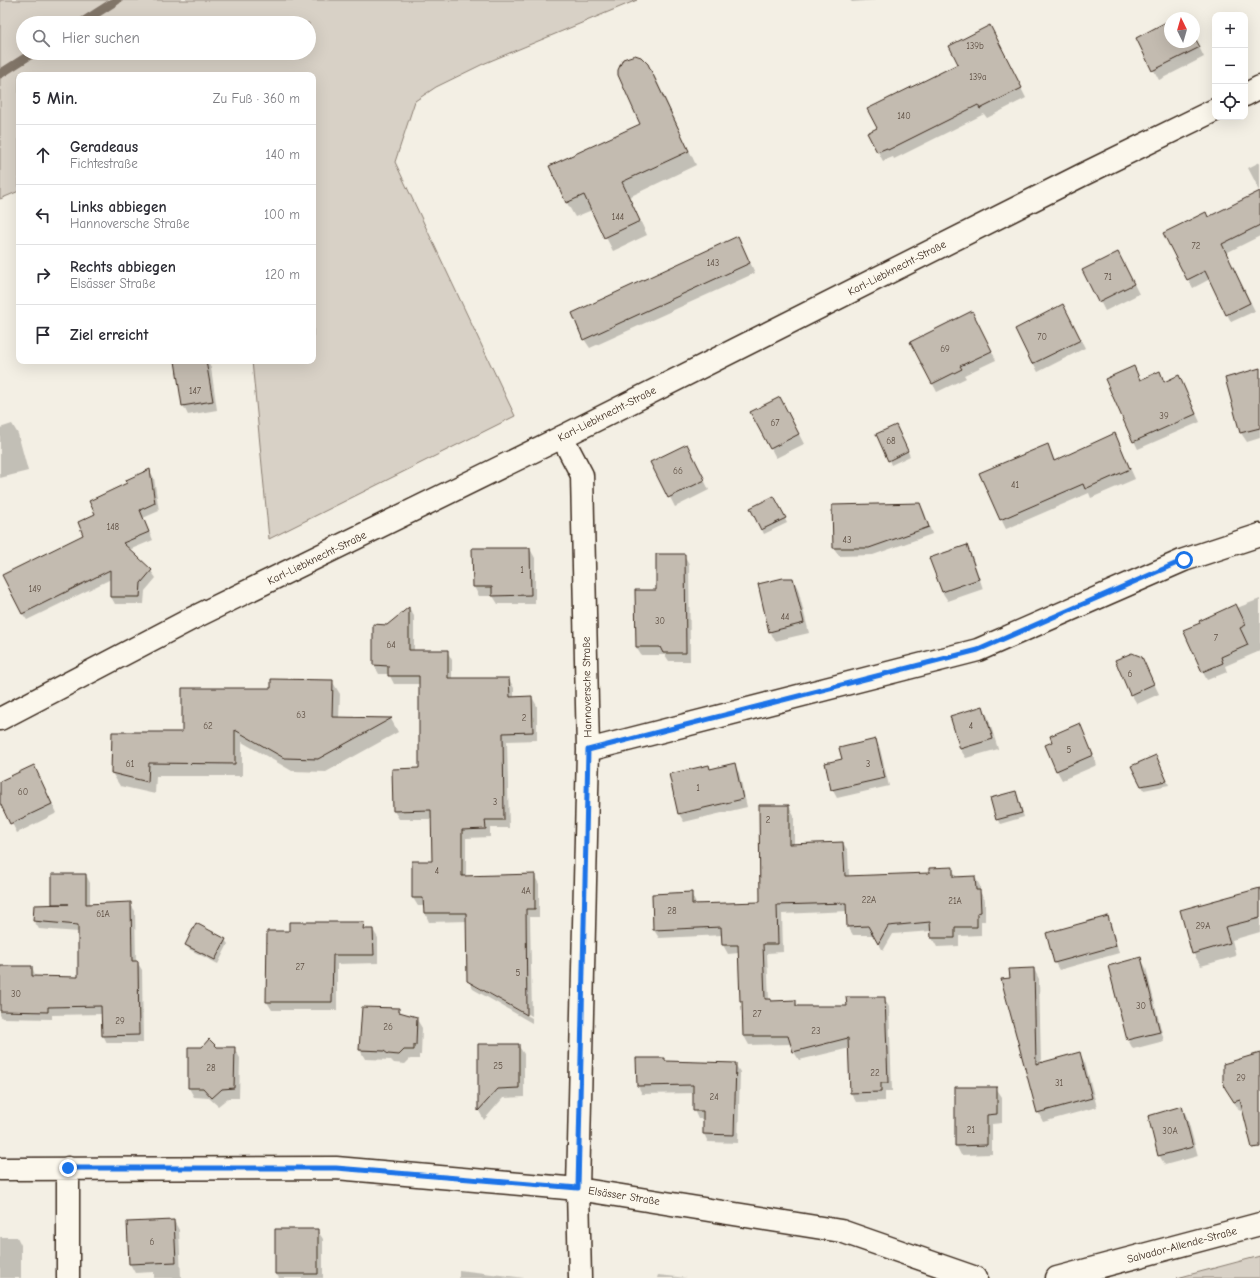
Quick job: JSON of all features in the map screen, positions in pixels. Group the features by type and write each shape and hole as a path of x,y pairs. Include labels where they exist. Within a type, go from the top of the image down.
{"street":[{"path":"1248,93 1260,87"},
{"name":"Karl-Liebknecht-Straße","path":"0,719 191,619 562,437 1082,175 1212,111"},
{"name":"Hannoversche Straße","path":"562,437 582,475 588,750 578,1188 580,1278"},
{"path":"588,750 978,650 1184,560 1260,535"},
{"path":"68,1168 68,1278"},
{"name":"Elsässer Straße","path":"0,1169 336,1168 578,1188 841,1231 976,1278"},
{"name":"Salvador-Allende-Straße","path":"1057,1278 1260,1224"}],"shaded area":[{"path":"0,0 637,0 483,64 436,87 415,101 395,162 515,416 269,539 252,364 316,364 316,72 16,72 16,192 0,199"},
{"path":"1260,1256 1260,1278 1177,1278"}],"building":[{"path":"1164,23 1164,48 1198,48 1152,71 1136,38"},
{"path":"990,25 1022,88 980,109 978,105 888,150 887,148 877,152 867,133 877,128 867,109 958,64 949,46"},
{"path":"635,55 641,57 648,64 689,151 622,182 640,221 604,238 584,195 566,203 549,166 640,124 618,75 618,70 623,59"},
{"path":"1260,191 1260,225 1222,244 1250,303 1226,315 1205,271 1187,280 1163,233 1206,212 1208,217"},
{"path":"738,236 750,263 583,340 572,313"},
{"path":"1118,252 1134,284 1098,302 1082,270"},
{"path":"1063,304 1081,340 1032,364 1015,329"},
{"path":"972,311 992,351 960,366 962,369 932,384 910,342"},
{"path":"175,364 207,364 213,401 182,406"},
{"path":"1134,366 1140,380 1160,371 1164,382 1179,375 1196,414 1133,442 1105,379"},
{"path":"1260,368 1260,428 1240,433 1225,378"},
{"path":"780,397 799,434 770,449 750,412"},
{"path":"896,425 908,451 888,461 876,434"},
{"path":"1115,433 1130,469 1085,489 1083,484 1000,520 979,473 1048,444 1054,461"},
{"path":"687,444 705,480 668,498 650,462"},
{"path":"150,469 155,503 140,510 149,532 123,543 152,570 141,583 140,597 110,597 110,570 22,614 2,575 83,535 78,522 95,514 89,501 127,483 126,480"},
{"path":"774,496 786,518 761,530 750,508"},
{"path":"920,503 929,527 869,548 833,548 832,505"},
{"path":"967,545 979,579 942,592 929,558"},
{"path":"472,548 530,548 531,595 492,596 492,587 473,587"},
{"path":"656,554 685,554 686,653 663,653 660,647 636,647 635,590 656,590"},
{"path":"783,578 793,578 804,623 769,632 758,584"},
{"path":"1236,604 1246,625 1240,628 1248,645 1221,657 1223,663 1202,672 1183,630 1200,623 1199,621"},
{"path":"409,607 409,650 448,650 448,678 509,678 510,697 532,696 533,732 503,733 504,820 485,820 486,829 462,830 462,876 535,874 535,909 526,909 527,1015 467,981 466,913 424,913 423,898 412,898 412,861 432,861 431,810 393,811 392,769 419,768 419,676 388,676 388,666 373,665 373,624 387,625"},
{"path":"1132,653 1142,657 1154,684 1130,695 1115,660"},
{"path":"271,679 333,680 332,717 392,718 318,759 284,758 235,730 235,764 149,763 148,782 111,773 112,732 182,732 182,688 271,688"},
{"path":"983,706 993,739 960,749 950,716"},
{"path":"1080,723 1093,755 1056,771 1045,745 1052,742 1050,736"},
{"path":"876,739 885,778 831,790 825,763 842,759 839,748"},
{"path":"1156,755 1167,781 1141,786 1131,766"},
{"path":"735,763 743,799 678,814 669,774 709,765 710,769"},
{"path":"34,765 52,804 10,824 0,803 0,781"},
{"path":"1016,791 1022,813 996,820 990,798"},
{"path":"759,805 789,805 789,844 843,842 845,876 929,873 929,868 953,867 953,877 975,876 976,890 980,890 981,912 977,913 977,927 955,927 955,938 931,938 930,922 888,926 878,944 868,926 847,927 846,903 777,905 778,944 763,944 765,999 771,999 771,1001 796,1000 796,1006 847,1006 846,997 885,997 888,1083 881,1083 881,1092 850,1093 848,1038 793,1052 788,1036 743,1036 738,945 722,945 721,927 653,930 652,894 692,892 692,904 760,902"},
{"path":"52,874 86,874 86,904 131,902 132,961 138,961 139,1035 102,1036 101,1006 48,1007 48,1012 0,1011 0,966 32,966 32,976 78,977 78,925 33,921 34,905 69,904 52,904"},
{"path":"1260,888 1260,918 1225,927 1230,943 1192,954 1180,910"},
{"path":"1108,916 1116,946 1054,963 1046,933"},
{"path":"289,922 364,922 363,929 373,929 374,955 333,955 332,1002 266,1002 267,931 289,931"},
{"path":"196,923 226,939 215,960 185,945"},
{"path":"1141,957 1160,1032 1127,1040 1108,966"},
{"path":"1034,968 1036,1064 1080,1052 1092,1098 1037,1113 1001,979 1010,978 1009,969"},
{"path":"362,1007 399,1008 399,1012 417,1017 416,1045 414,1045 414,1050 404,1050 399,1055 388,1054 384,1051 359,1050"},
{"path":"209,1039 217,1047 235,1047 234,1088 222,1089 212,1098 203,1088 188,1088 188,1047 202,1047"},
{"path":"478,1044 519,1044 519,1088 498,1089 478,1111"},
{"path":"1260,1053 1260,1147 1252,1148 1240,1100 1234,1102 1225,1088 1223,1080 1223,1064"},
{"path":"636,1058 665,1058 665,1061 736,1063 734,1135 703,1134 703,1111 693,1111 693,1085 637,1086"},
{"path":"955,1087 997,1087 997,1114 987,1115 987,1145 955,1146"},
{"path":"1182,1106 1193,1147 1158,1156 1148,1116"},
{"path":"174,1220 176,1262 129,1264 127,1222"},
{"path":"275,1229 318,1229 318,1274 275,1274"}],"waterway":[{"path":"92,16 117,0"},
{"path":"0,74 22,60"}],"route":[{"path":"68,1168 336,1168 578,1188 588,750 978,650 1184,560"}]}
